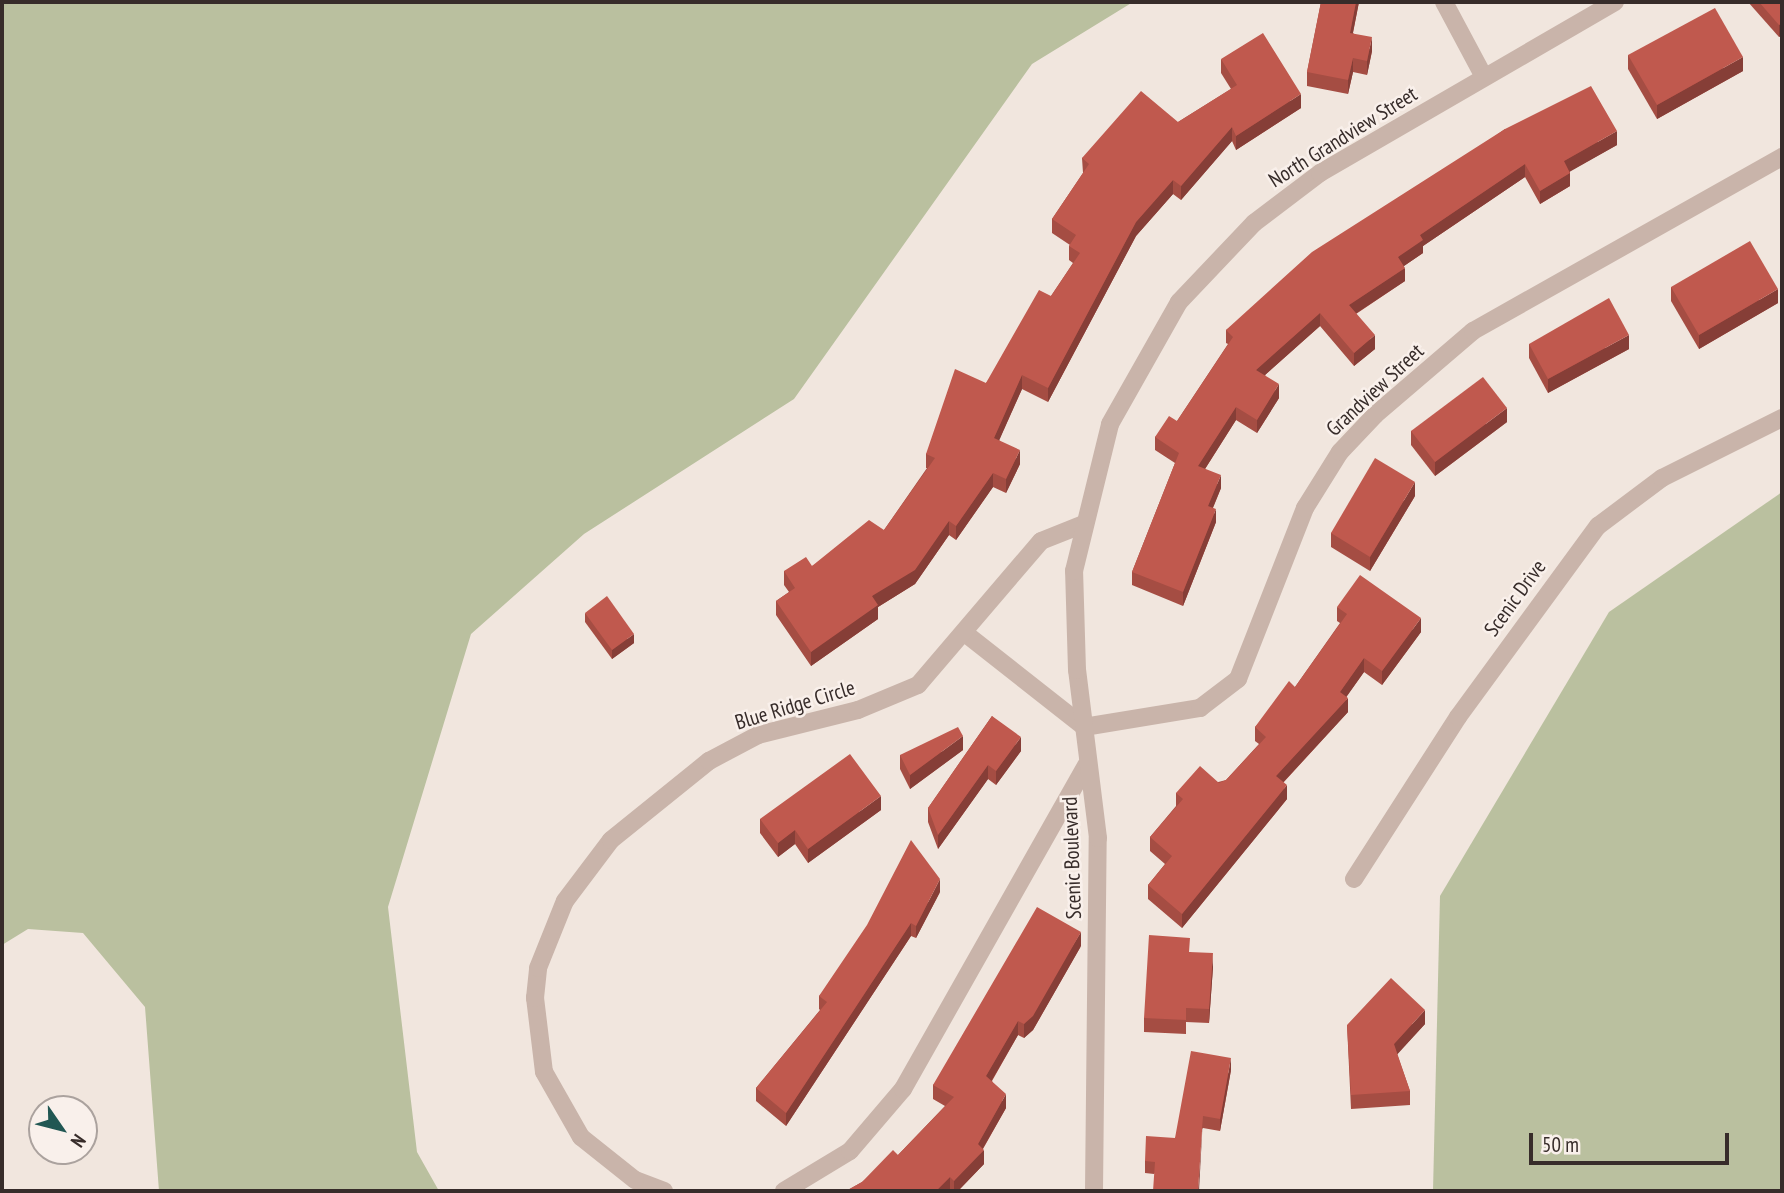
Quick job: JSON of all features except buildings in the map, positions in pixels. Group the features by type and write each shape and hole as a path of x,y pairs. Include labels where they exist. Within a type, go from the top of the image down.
{"street":[{"path":"1444,2 1484,77"},
{"name":"North Grandview Street","path":"1081,525 1110,425 1155,338 1196,280 1294,191 1615,2"},
{"name":"Grandview Street","path":"1084,727 1170,717 1228,690 1246,664 1305,508 1340,452 1376,415 1473,331 1782,158"},
{"name":"Scenic Drive","path":"1354,879 1458,717 1598,526 1662,478 1782,418"},
{"path":"1081,525 1041,541 966,634 1084,727"},
{"name":"Scenic Boulevard","path":"1081,525 1074,607 1086,765 1096,795 1098,838 1094,1191"},
{"name":"Blue Ridge Circle","path":"664,1191 635,1180 581,1137 544,1072 536,988 565,901 611,840 698,768 758,736 885,701 932,674 966,634"},
{"path":"784,1191 850,1151 904,1089 1086,765"}],"green space":[{"path":"2,2 1133,2 1032,64 794,399 584,534 471,634 388,907 417,1152 439,1191 159,1191 145,1007 83,933 28,929 2,945"},
{"path":"1782,492 1782,1191 1433,1191 1440,896 1609,612"}]}
